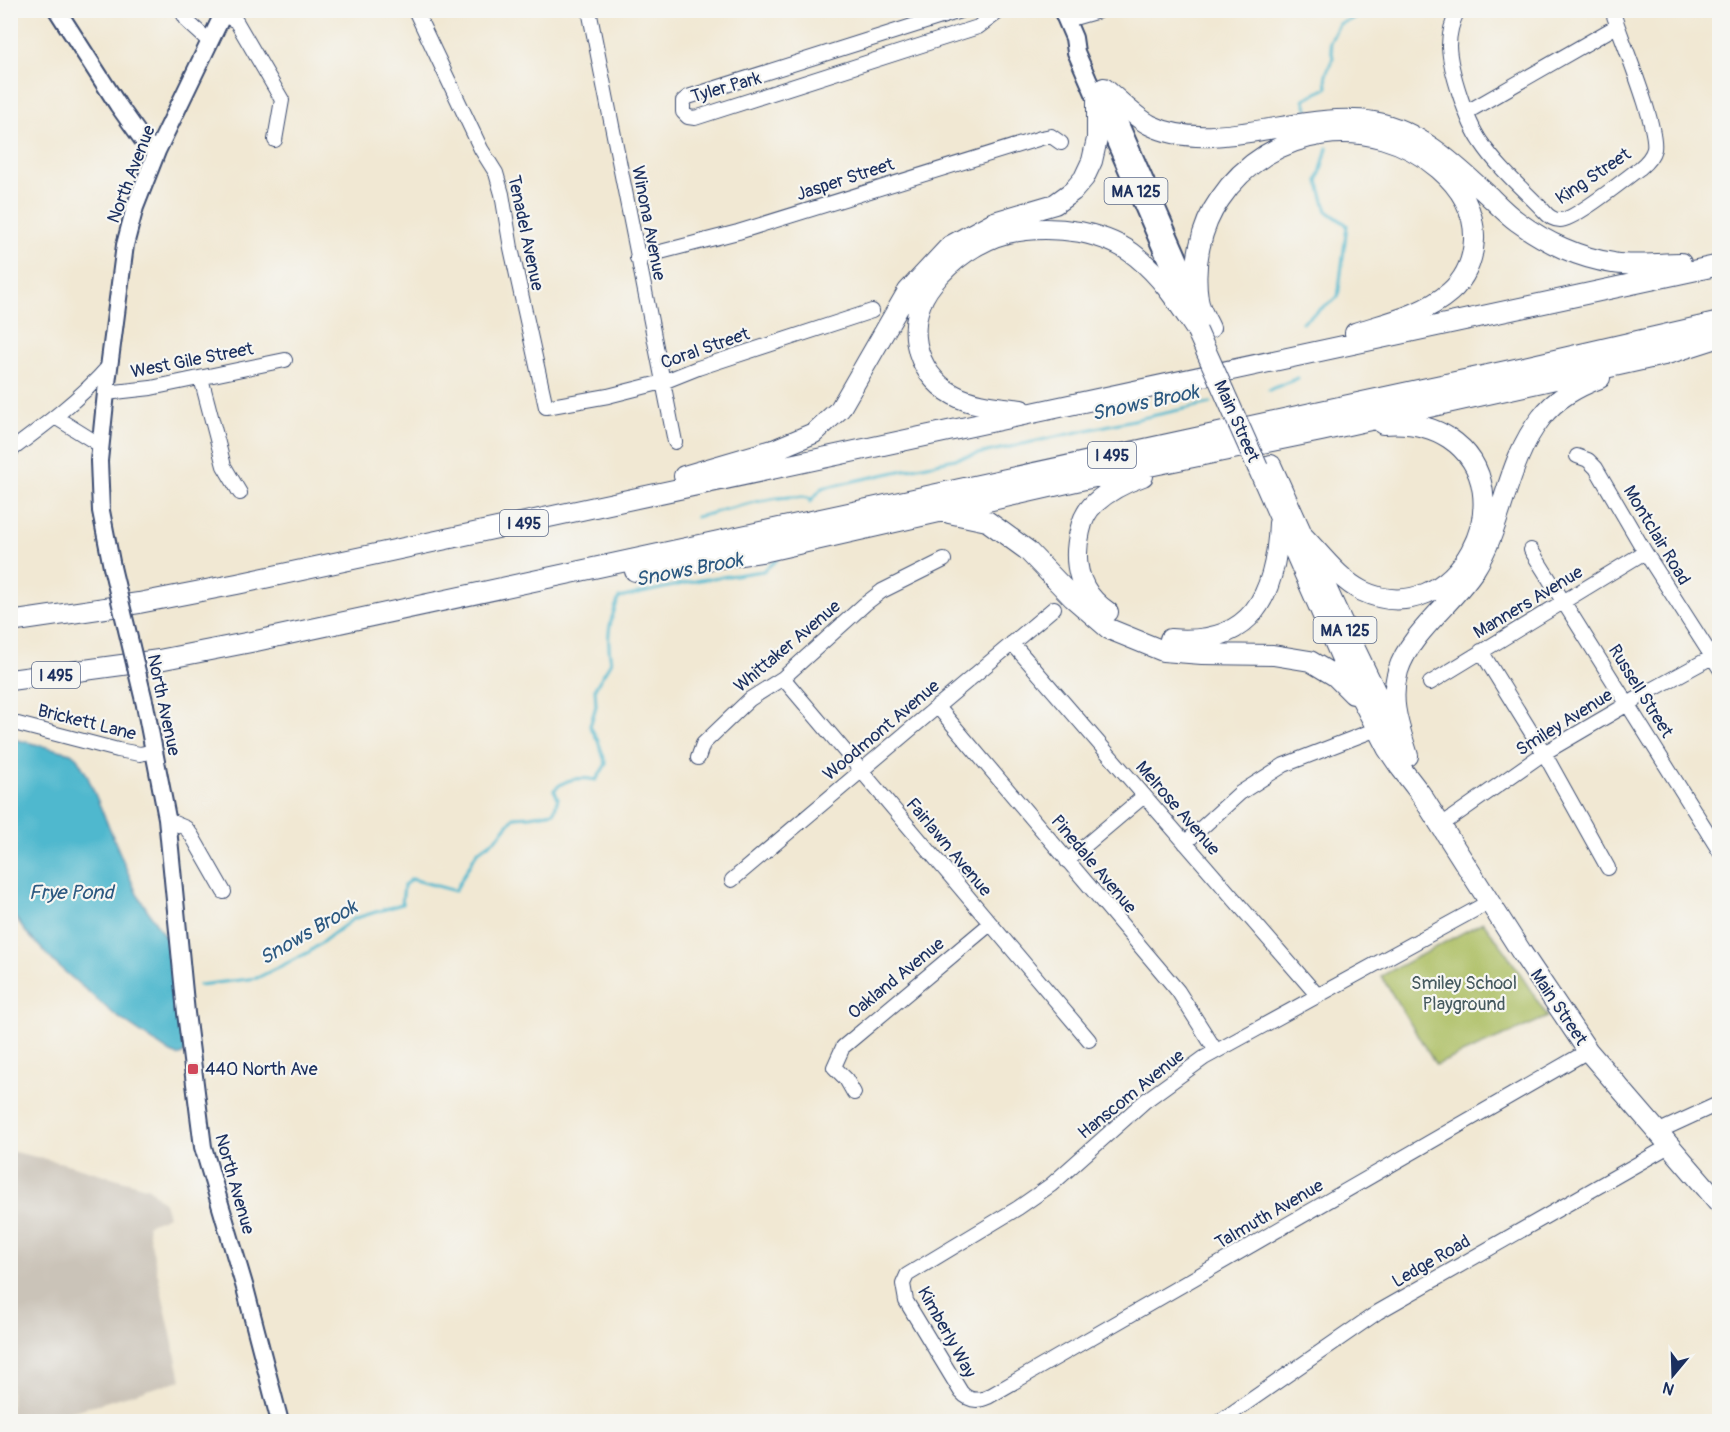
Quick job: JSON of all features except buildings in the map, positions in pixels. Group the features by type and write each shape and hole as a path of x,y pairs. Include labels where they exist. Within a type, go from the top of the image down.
{"highway":[{"path":"545,518 776,449 814,433 840,409 908,291 950,246 994,222 1055,204 1073,191 1084,178 1092,160 1097,139 1100,94 1150,125 1181,134 1199,136 1236,134 1335,118 1375,122 1400,129 1424,142 1464,174 1517,222 1566,249 1614,263 1645,265 1719,263"},
{"path":"1198,301 1197,266 1200,246 1209,218 1216,204 1235,179 1260,159 1281,147 1314,135 1344,133 1400,144 1424,157 1458,190 1472,217 1474,236 1472,256 1459,283 1442,298 1419,312 1278,359"},
{"path":"1035,411 982,405 955,396 938,384 924,368 916,347 916,325 921,304 931,284 951,263 976,246 1007,233 1059,228 1098,236 1136,255 1165,282 1204,329"},
{"name":"I 495","path":"10,622 139,603 237,584 1035,411 1206,377 1278,359 1375,340 1719,263"},
{"name":"Main Street","path":"1198,301 1204,329 1264,467 1305,538 1383,710 1408,756 1420,793"},
{"name":"I 495","path":"10,680 159,660 256,641 1520,368 1719,322"},
{"path":"1408,756 1394,707 1398,671 1415,640 1460,590 1479,562 1521,452 1539,420 1550,407 1579,386 1719,338"},
{"path":"504,587 693,563 767,551 941,511 1321,431 1664,355"},
{"path":"1305,538 1348,582 1363,591 1389,599 1418,597 1441,587 1457,573 1481,527 1484,503 1481,480 1474,463 1460,445 1443,434 1421,425 1390,423 1321,431"},
{"path":"1185,460 1125,483 1094,503 1083,519 1076,548 1077,568 1085,589 1099,606 1118,619 1138,629 1166,638 1182,640 1216,637 1233,630 1258,607 1268,585 1278,549 1279,520"},
{"name":"Main Street","path":"1264,467 1279,520 1364,704 1400,767 1420,793 1588,1051 1719,1204"},
{"path":"941,511 987,521 1027,550 1073,598 1109,629 1163,651 1273,655 1310,661 1335,676 1364,704"}],"main road":[{"path":"57,10 118,105 145,143 157,151"},
{"name":"North Avenue","path":"224,13 157,151 135,207 125,245 100,445 100,503 112,567 145,705 167,820 186,1013 203,1147 242,1277 280,1422"},
{"name":"Main Street","path":"1064,15 1074,38 1076,52 1100,94 1198,301"},
{"name":"Main Street","path":"1100,94 1204,329"}],"street":[{"path":"181,10 188,22 210,42"},
{"name":"Tenadel Avenue","path":"415,10 481,149 496,173 546,407"},
{"name":"Winona Avenue","path":"590,10 675,442"},
{"name":"Tyler Park","path":"963,10 688,97 683,101 683,112 688,117 695,118 978,27 1001,10"},
{"path":"1064,15 1102,10"},
{"path":"1458,10 1451,29 1449,45 1453,70 1467,112 1617,26"},
{"name":"King Street","path":"1467,112 1476,134 1488,152 1544,211 1556,219 1570,218 1646,163 1654,149 1651,125 1612,10"},
{"path":"224,13 236,21 282,100 275,140"},
{"name":"Jasper Street","path":"638,258 738,232 1041,138 1051,136 1061,143"},
{"name":"Coral Street","path":"546,407 608,396 663,382 698,368 872,311"},
{"name":"West Gile Street","path":"106,393 151,388 285,360"},
{"path":"10,451 55,417 93,384 109,366"},
{"path":"201,378 224,466 240,494"},
{"path":"55,417 100,445"},
{"name":"Montclair Road","path":"1577,456 1588,460 1596,468 1645,552 1716,663"},
{"name":"Russell Street","path":"1531,550 1629,704 1719,852"},
{"name":"Manners Avenue","path":"1430,683 1645,552"},
{"name":"Whittaker Avenue","path":"698,758 704,744 750,699 783,678 882,591 944,560"},
{"name":"Woodmont Avenue","path":"732,880 1054,608"},
{"name":"Melrose Avenue","path":"1012,643 1318,996"},
{"path":"1481,651 1544,753 1608,868"},
{"name":"Smiley Avenue","path":"1440,826 1544,753 1629,704 1716,663"},
{"name":"Fairlawn Avenue","path":"783,678 1089,1040"},
{"name":"Pinedale Avenue","path":"937,706 1178,991 1216,1051"},
{"name":"Brickett Lane","path":"10,722 118,750 140,754 154,751"},
{"path":"1185,843 1240,793 1284,765 1377,729"},
{"path":"1067,861 1144,796"},
{"path":"167,820 186,828 224,892"},
{"name":"Hanscom Avenue","path":"903,1281 911,1273 1018,1208 1051,1185 1145,1101 1216,1051 1489,902"},
{"name":"Oakland Avenue","path":"854,1093 846,1079 834,1067 848,1041 990,924"},
{"name":"Talmuth Avenue","path":"966,1397 978,1400 993,1394 1588,1051"},
{"name":"Ledge Road","path":"1219,1422 1378,1312 1719,1103"},
{"name":"Kimberly Way","path":"903,1281 904,1294 909,1307 966,1397"}],"shaded area":[{"path":"10,1151 63,1163 149,1188 164,1203 168,1216 147,1225 181,1380 39,1421 11,1419"}],"green space":[{"name":"Smiley School Playground","path":"1483,922 1504,949 1548,1017 1436,1065 1381,976"}],"water":[{"name":"Frye Pond","path":"10,738 71,753 77,758 87,775 137,894 173,949 185,1051 182,1054 171,1053 115,1015 56,964 24,930 13,914 10,905"}],"waterway":[{"name":"Snows Brook","path":"1308,110 1304,99 1327,88 1326,74 1333,58 1330,42 1339,24 1365,14 1365,10"},
{"name":"Snows Brook","path":"1302,322 1338,297 1347,225 1327,211 1318,181 1327,148"},
{"name":"Snows Brook","path":"1269,390 1298,378"},
{"name":"Snows Brook","path":"810,502 822,488 1211,403"},
{"path":"696,517 771,499 787,497 811,499"},
{"name":"Snows Brook","path":"199,985 257,978 309,952 353,919 402,904 404,885 412,879 455,891 477,852 497,838 514,817 554,812 558,798 554,790 573,779 596,780 606,764 590,726 596,706 595,688 611,662 609,629 619,598 700,580 763,571 777,560"}],"place":[{"name":"440 North Ave","path":"193,1069"}]}
